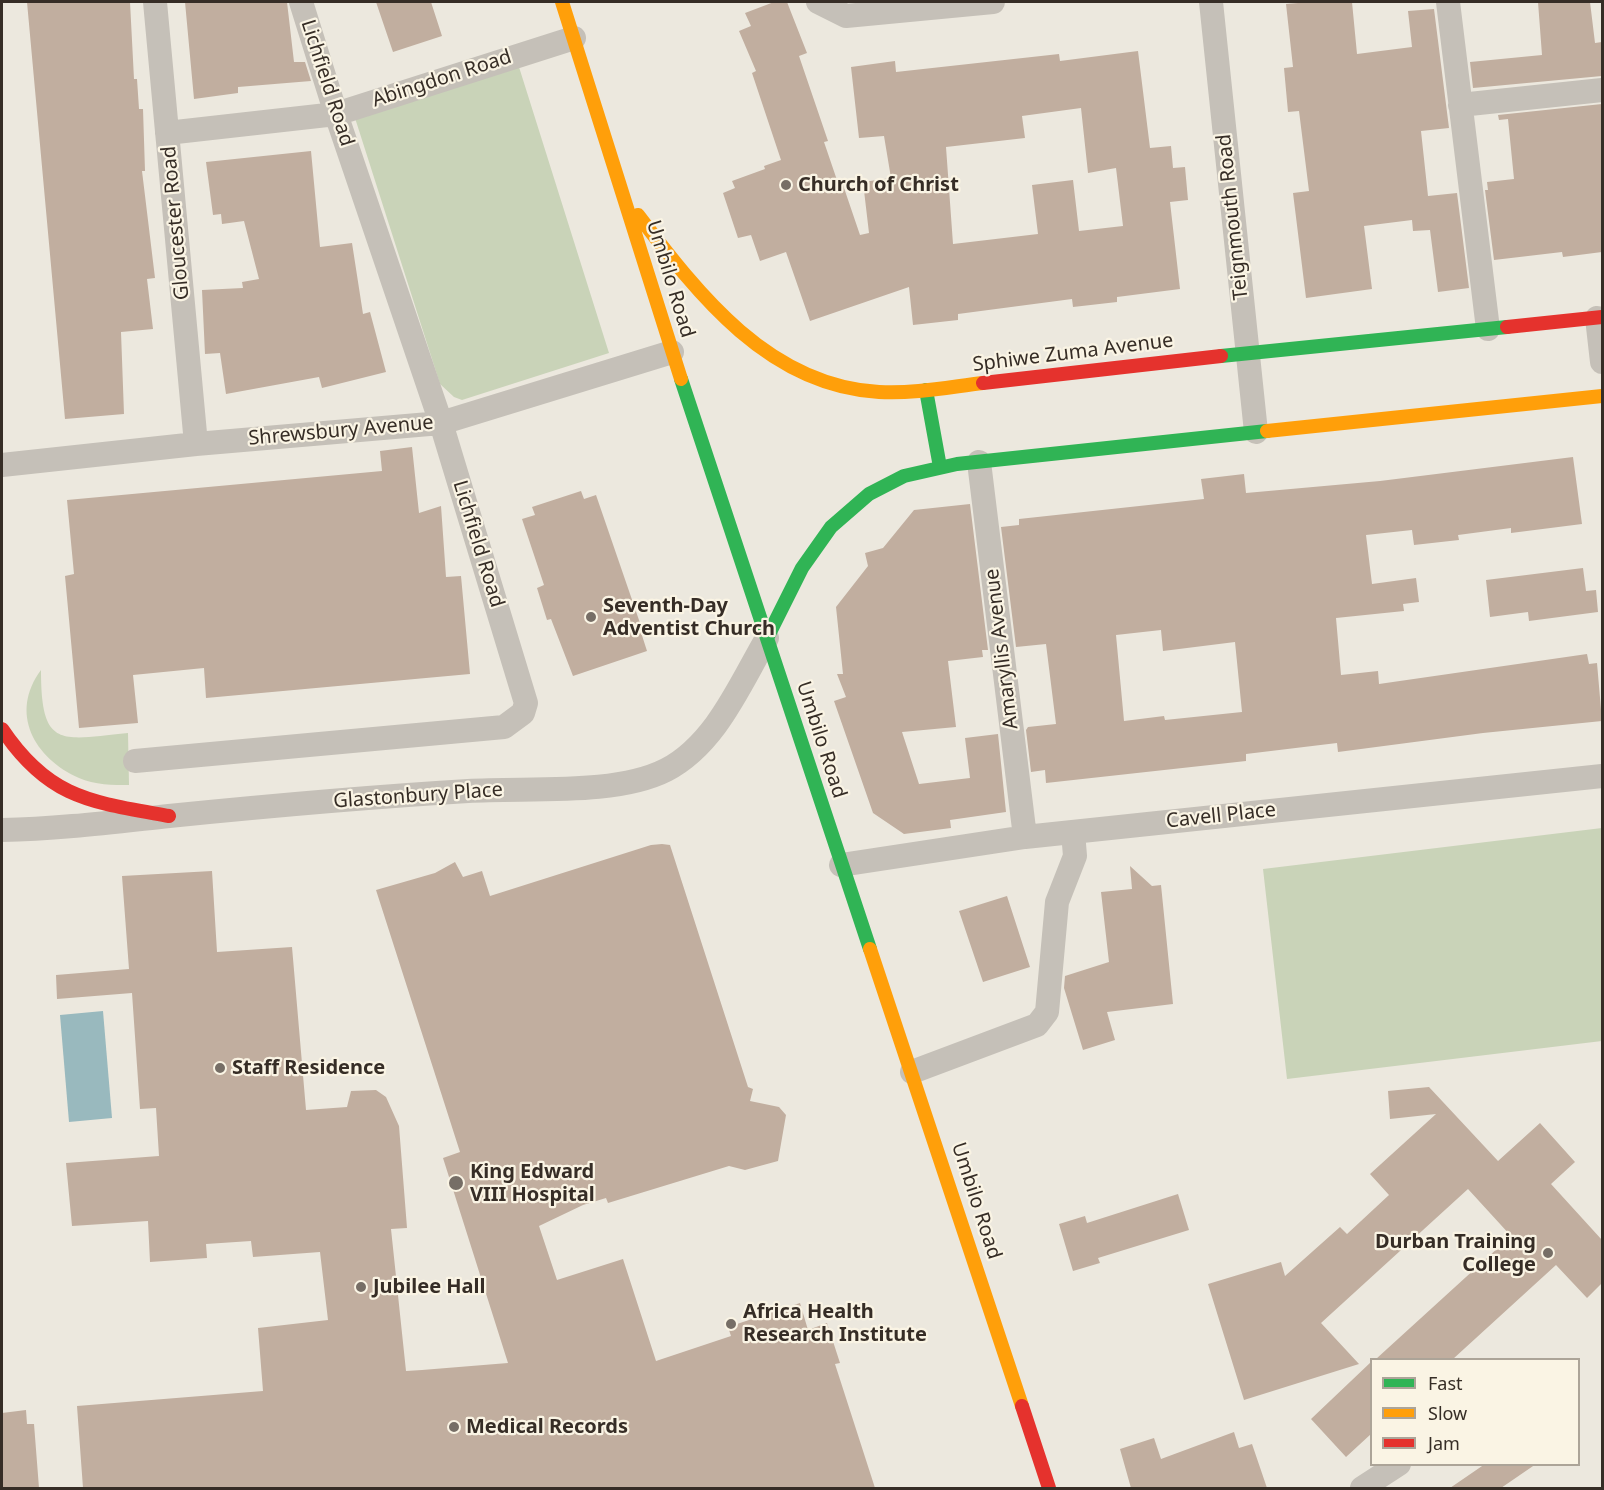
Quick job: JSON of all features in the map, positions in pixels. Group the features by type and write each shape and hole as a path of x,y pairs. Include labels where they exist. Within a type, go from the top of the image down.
{"street":[{"name":"Gloucester Road","path":"155,2 196,444"},
{"name":"Lichfield Road","path":"135,761 504,727 514,722 523,713 525,694 441,423 336,114 301,2"},
{"name":"Umbilo Road","path":"562,2 672,352 1049,1488"},
{"path":"818,2 846,16 993,2"},
{"name":"Teignmouth Road","path":"1212,2 1246,353 1256,432"},
{"path":"1448,2 1488,329"},
{"name":"Abingdon Road","path":"167,133 336,114 574,38"},
{"path":"1460,105 1602,90"},
{"name":"Sphiwe Zuma Avenue","path":"625,197 691,285 749,342 782,364 851,388 878,392 926,390 1246,353 1600,318"},
{"path":"1600,318 1602,362"},
{"name":"Shrewsbury Avenue","path":"2,465 196,444 441,423 672,352"},
{"path":"926,390 940,467"},
{"path":"767,638 798,571 830,527 868,495 895,479 940,467 979,462 1602,396"},
{"name":"Amaryllis Avenue","path":"979,462 1025,837"},
{"name":"Glastonbury Place","path":"2,830 94,826 169,816 469,791 604,786 641,778 666,770 698,746 715,726 767,638"},
{"path":"2,729 15,752 30,768 53,785 85,800 169,816"},
{"name":"Cavell Place","path":"841,865 1025,837 1602,776"},
{"path":"912,1072 1037,1025 1043,1019 1047,1012 1057,902 1075,856 1073,832"},
{"path":"1362,1488 1396,1466"}],"green space":[{"path":"519,67 609,353 462,400 454,397 440,384 355,118"},
{"path":"41,670 45,714 51,726 59,734 86,737 128,733 129,785 111,785 79,778 50,759 39,746 31,733 27,718 27,702 32,686"},
{"path":"1602,828 1602,1041 1287,1079 1263,869"}],"water":[{"path":"103,1011 112,1118 69,1122 60,1015"}],"building":[{"path":"27,2 130,2 134,79 137,79 139,109 143,109 145,171 142,171 155,278 147,279 153,329 121,332 124,414 65,419"},
{"path":"185,2 287,2 294,62 305,62 311,81 238,87 238,93 194,99"},
{"path":"376,2 431,2 442,36 393,52"},
{"path":"774,2 787,2 807,53 799,56 828,141 824,142 839,186 843,185 860,235 869,233 863,182 891,178 884,136 859,138 851,67 895,61 896,72 1059,54 1060,61 1138,51 1150,148 1171,146 1173,168 1185,167 1188,200 1170,202 1180,289 1117,297 1117,302 1073,307 1072,299 958,314 958,320 913,325 909,287 810,321 786,252 760,261 751,235 738,238 723,193 735,188 732,181 765,169 764,166 781,160 752,73 756,71 739,31 751,26 745,13","holes":["1081,108 1088,173 1116,168 1123,226 1079,231 1073,180 1032,185 1038,234 953,244 946,147 1025,138 1022,116"]},
{"path":"1352,2 1357,54 1412,47 1408,11 1434,9 1449,128 1421,131 1428,196 1457,193 1469,288 1438,292 1430,230 1413,231 1412,220 1364,226 1372,289 1306,298 1293,193 1309,191 1299,111 1288,112 1284,68 1293,67 1286,4"},
{"path":"1538,2 1590,2 1595,43 1602,42 1602,76 1473,88 1470,62 1542,55"},
{"path":"1602,104 1602,252 1563,257 1562,252 1494,260 1485,190 1488,190 1487,182 1514,179 1508,119 1499,120 1498,115"},
{"path":"311,151 320,247 352,243 363,314 370,312 386,372 322,388 319,377 226,394 220,353 205,354 202,290 243,288 242,282 259,279 244,221 222,224 221,214 213,215 206,162"},
{"path":"412,447 419,513 441,506 446,577 461,576 470,674 206,698 204,668 133,675 138,723 79,728 65,576 74,574 67,500 382,471 380,451"},
{"path":"1573,457 1582,524 1511,533 1511,528 1458,535 1459,540 1414,545 1412,530 1366,535 1372,584 1416,578 1419,602 1403,604 1404,611 1336,618 1341,675 1378,671 1379,684 1587,654 1589,664 1597,663 1602,721 1483,733 1338,752 1337,743 1246,754 1246,761 1046,783 1045,770 1031,772 1026,730 1028,727 1056,724 1046,644 1016,647 1001,527 1019,525 1019,519 1204,499 1201,479 1244,474 1246,493 1380,481","holes":["1161,630 1163,651 1235,642 1242,712 1165,720 1164,716 1124,721 1116,635"]},
{"path":"581,491 584,499 596,495 640,623 638,623 647,651 573,676 551,619 547,620 537,588 544,585 522,519 535,515 532,507"},
{"path":"970,504 988,650 982,650 983,657 948,661 956,727 902,732 919,784 970,778 965,738 998,734 1006,812 950,820 951,828 904,834 873,813 834,701 846,697 837,674 843,674 836,607 868,566 865,553 883,548 914,510"},
{"path":"1583,568 1586,591 1596,590 1598,612 1529,621 1528,612 1490,617 1486,580"},
{"path":"651,845 670,845 748,1087 753,1089 750,1101 779,1107 786,1115 778,1161 745,1170 729,1166 608,1203 606,1198 583,1205 539,1226 557,1280 623,1259 656,1361 731,1336 728,1327 800,1303 808,1330 827,1323 840,1363 835,1364 875,1488 83,1488 77,1406 263,1391 258,1328 328,1320 320,1252 253,1257 251,1241 206,1244 207,1258 150,1262 148,1221 72,1226 66,1163 159,1156 156,1108 140,1109 132,993 57,999 56,975 129,969 122,876 212,871 217,952 292,947 306,1110 347,1107 351,1091 376,1090 386,1097 399,1126 407,1228 391,1229 406,1371 508,1363 443,1158 460,1152 376,890 435,873 455,862 463,877 482,871 490,896"},
{"path":"1130,866 1152,886 1161,885 1173,1004 1107,1012 1115,1040 1083,1050 1064,988 1065,976 1109,962 1101,892 1132,889"},
{"path":"1007,896 1030,967 983,982 959,911"},
{"path":"1429,1087 1498,1161 1540,1123 1575,1162 1551,1184 1602,1240 1602,1283 1587,1298 1556,1265 1454,1358 1377,1358 1511,1236 1468,1189 1321,1323 1359,1364 1244,1400 1208,1284 1281,1262 1285,1276 1340,1227 1347,1234 1389,1195 1370,1174 1436,1114 1390,1119 1388,1091"},
{"path":"1178,1194 1189,1230 1098,1258 1100,1263 1073,1271 1059,1224 1085,1216 1087,1223"},
{"path":"1370,1363 1370,1435 1346,1457 1311,1419"},
{"path":"26,1410 27,1424 34,1424 39,1488 2,1488 2,1413"},
{"path":"1234,1432 1239,1448 1252,1444 1267,1488 1131,1488 1120,1449 1154,1438 1161,1459"},
{"path":"1482,1466 1533,1466 1501,1488 1450,1488"}],"traffic: fast":[{"path":"1221,356 1507,327"},
{"path":"681,379 870,949"},
{"path":"926,390 940,467"},
{"path":"767,638 802,568 831,527 869,494 904,476 957,464 1267,431"}],"traffic: slow":[{"path":"562,2 681,379"},
{"path":"638,215 712,305 770,354 804,373 840,386 879,392 918,391 983,383"},
{"path":"1267,431 1602,396"},
{"path":"870,949 1022,1406"}],"traffic: jam":[{"path":"1507,327 1602,317"},
{"path":"983,383 1221,356"},
{"path":"2,729 19,752 37,770 55,784 74,794 94,801 169,816"},
{"path":"1022,1406 1049,1488"}],"place":[{"name":"Church of Christ","path":"786,185"},
{"name":"Seventh-Day Adventist Church","path":"591,617"},
{"name":"Staff Residence","path":"220,1068"},
{"name":"King Edward VIII Hospital","path":"456,1183"},
{"name":"Durban Training College","path":"1548,1253"},
{"name":"Jubilee Hall","path":"361,1287"},
{"name":"Africa Health Research Institute","path":"731,1324"},
{"name":"Medical Records","path":"454,1427"}]}
